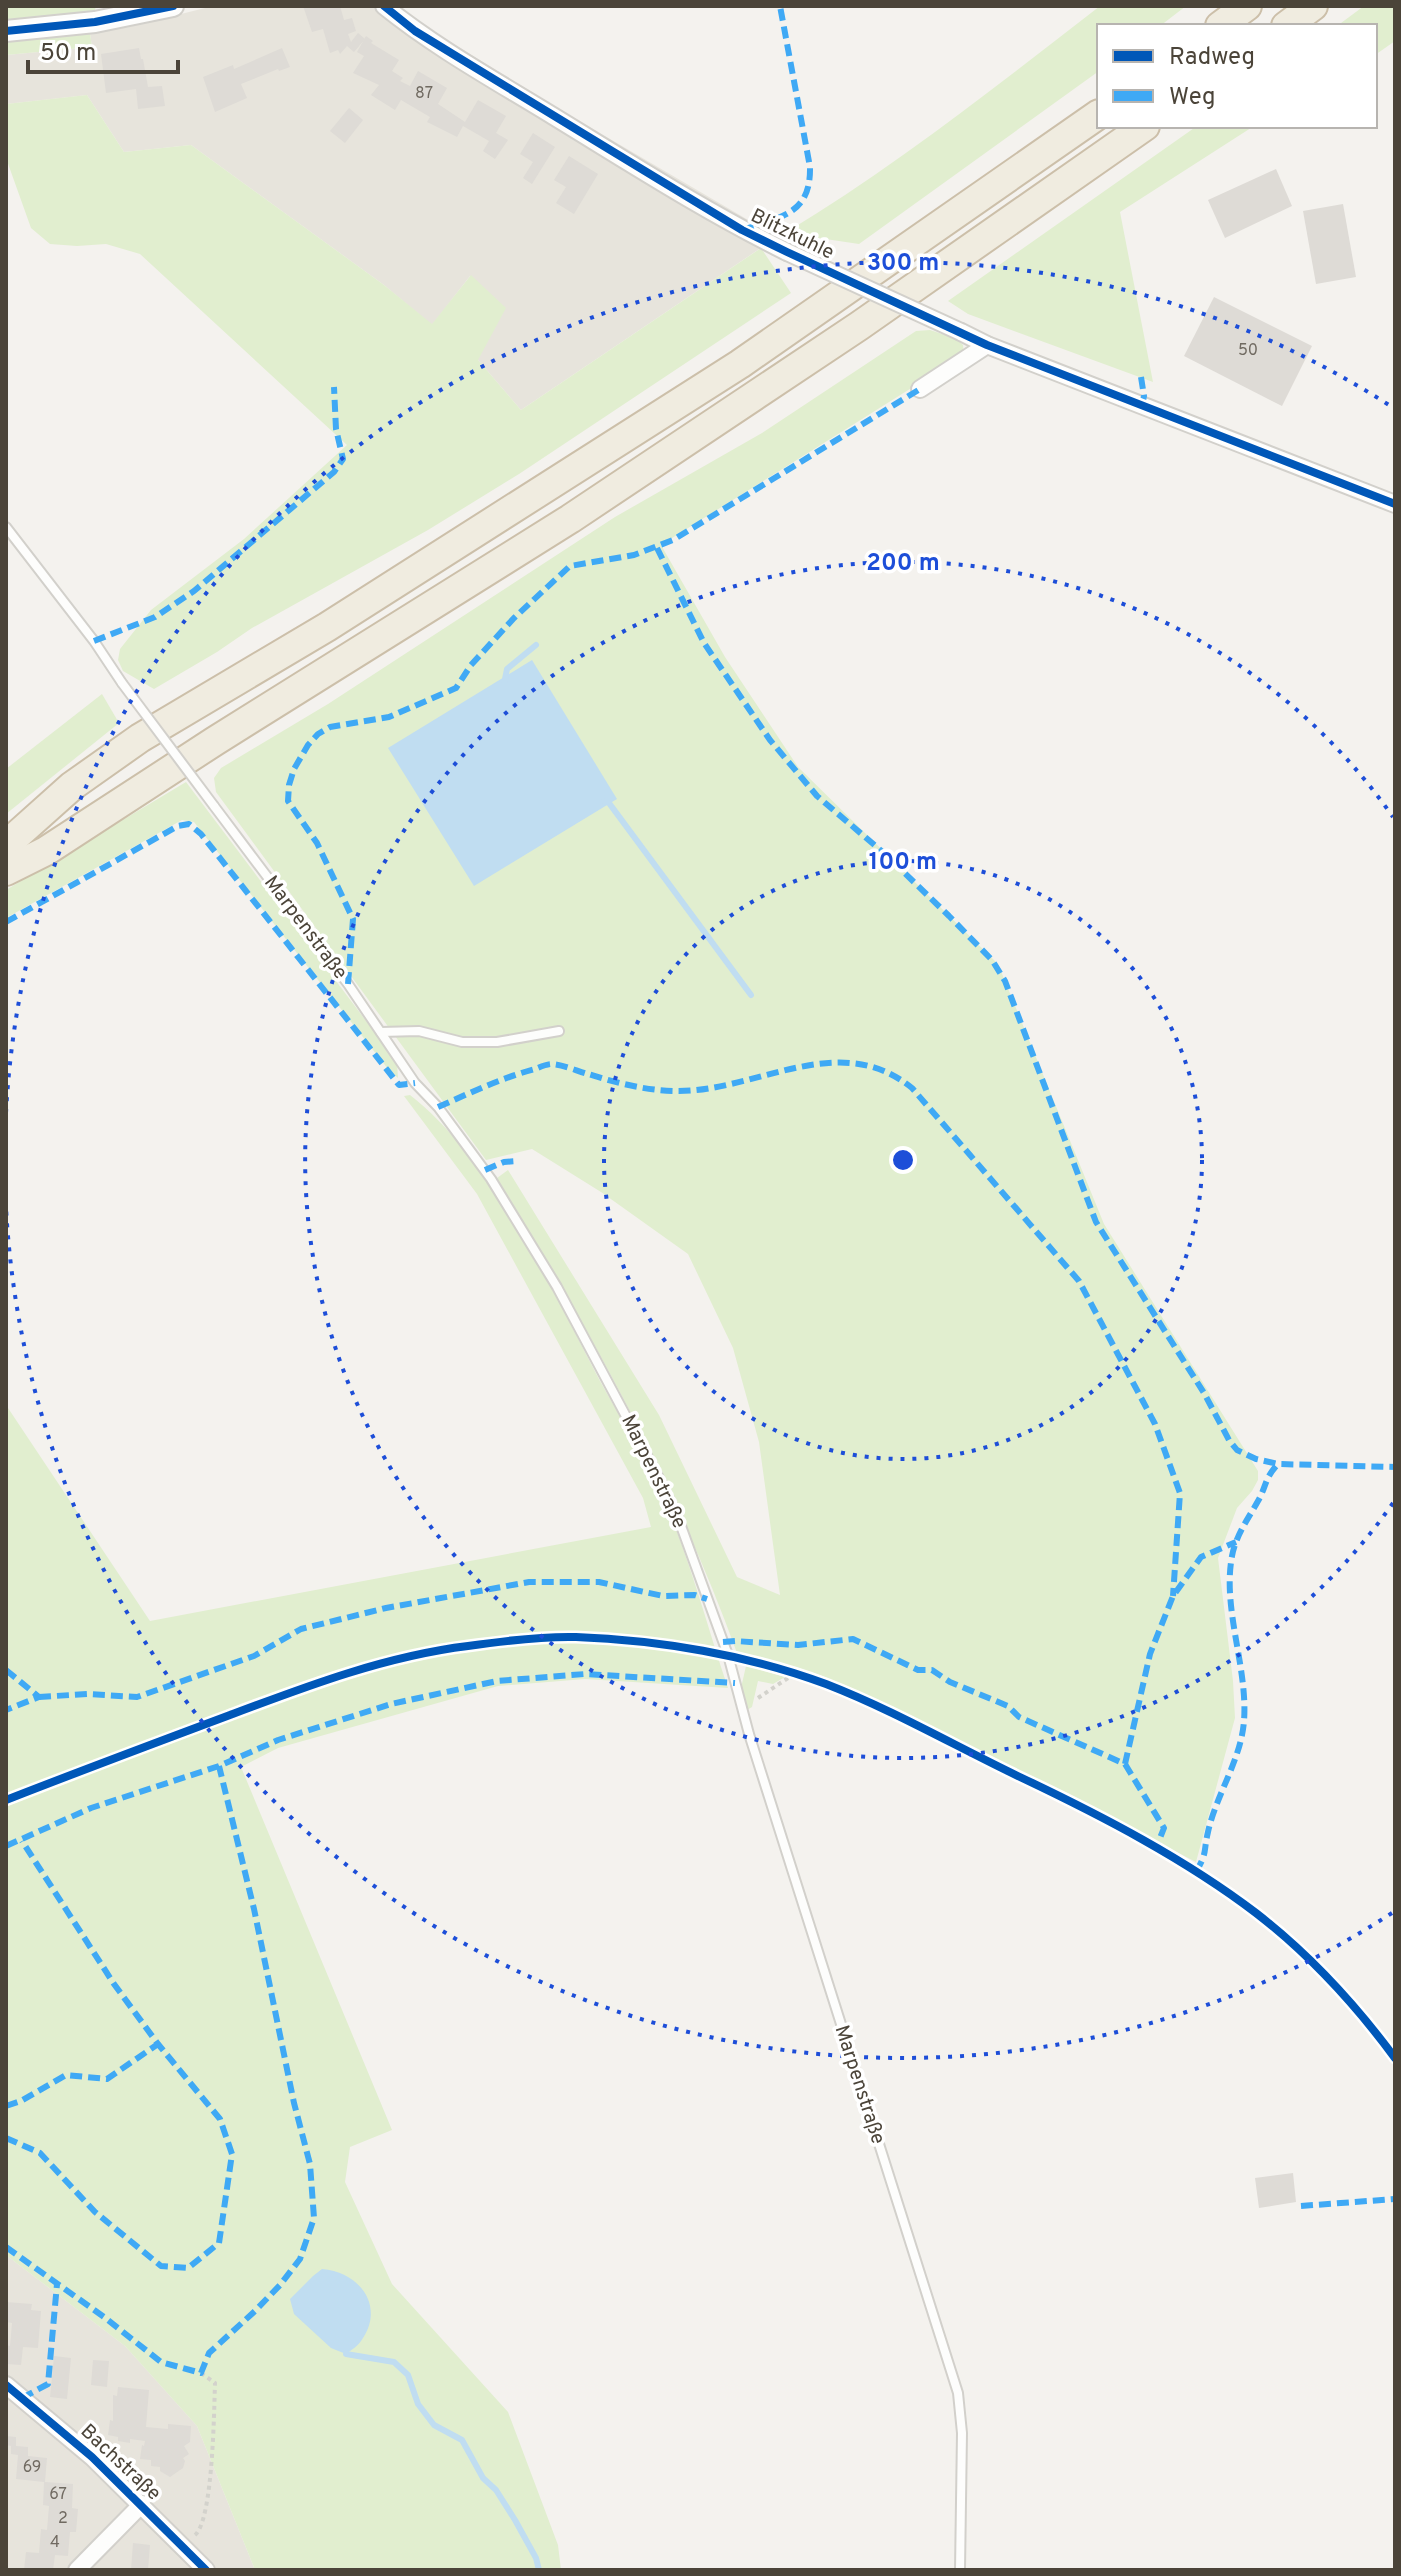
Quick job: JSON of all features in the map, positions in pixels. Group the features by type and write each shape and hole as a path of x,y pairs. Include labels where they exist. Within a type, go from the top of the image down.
{"highway":[{"path":"1223,24 1247,6"},
{"path":"1289,24 1313,6"},
{"path":"6,845 72,786 140,738 327,627 740,364 1097,115"},
{"path":"6,871 46,851 215,741 570,519 859,326 1142,128"}],"street":[{"path":"6,31 95,22 173,6"},
{"name":"Blitzkuhle","path":"384,6 415,31 742,230 987,345 1395,504"},
{"path":"920,389 987,345"},
{"name":"Bachstraße","path":"6,2385 92,2457 206,2570"},
{"path":"77,2570 142,2504"}],"lane":[{"name":"Marpenstraße","path":"6,527 348,984 415,1083 438,1107 491,1179 557,1287 677,1515 728,1655 749,1734 958,2393 962,2433 960,2570"},
{"path":"381,1032 419,1031 462,1042 497,1042 559,1031"}],"path":[{"path":"758,1698 794,1674"},
{"path":"183,2545 202,2530 207,2501 215,2383 201,2373"}],"shaded area":[{"path":"213,6 397,6 416,21 564,112 777,237 521,410 478,360 470,276 432,325 384,285 191,145 124,152 87,95 6,104 6,55 92,47 90,33 129,27"},
{"path":"6,2255 125,2346 197,2426 255,2570 6,2570"}],"green space":[{"path":"6,6 96,6 91,11 6,21"},
{"path":"1100,6 1186,6 1163,24 1097,24 1097,72 859,244 785,233 907,153"},
{"path":"1364,6 1395,6 1395,41 1377,54 1377,24 1340,24"},
{"path":"90,33 92,47 6,55 6,42"},
{"path":"87,95 124,152 191,145 384,285 432,324 471,275 506,308 478,360 521,410 761,248 791,293 519,474 428,530 252,628 154,689 123,671 118,660 120,649 151,610 244,539 347,445 140,254 106,244 50,244 31,228 6,158 6,104"},
{"path":"1194,128 1251,128 1120,212 1153,382 968,314 948,301"},
{"path":"930,330 957,339 963,345 964,355 661,545 725,657 798,767 998,964 1104,1224 1258,1471 1258,1480 1237,1508 1218,1558 1235,1718 1196,1862 906,1713 820,1675 737,1653 659,1469 598,1351 497,1178 508,1170 659,1415 737,1577 780,1595 759,1442 733,1348 688,1254 601,1192 532,1149 486,1160 216,792 214,778 221,768 328,704 615,517 762,433 916,331"},
{"path":"102,694 119,723 6,814 6,769"},
{"path":"186,782 388,1050 397,1063 398,1078 194,822 182,820 6,918 6,890"},
{"path":"410,1095 440,1122 494,1190 540,1267 645,1460 677,1531 728,1688 585,1679 498,1686 278,1748 241,1767 392,2130 350,2147 345,2182 392,2284 508,2412 558,2545 561,2570 255,2570 197,2426 125,2346 6,2255 6,1405 150,1621 651,1527 643,1498 477,1194 404,1096"},
{"path":"746,1666 785,1677 773,1684 758,1681 752,1707 747,1710 741,1688"}],"water":[{"path":"532,660 617,799 474,886 388,748"},
{"path":"322,2269 348,2277 358,2284 370,2304 368,2328 360,2343 346,2354 331,2348 294,2314 290,2299"}],"building":[{"path":"303,6 340,6 344,20 352,18 356,31 348,34 351,42 358,33 365,39 354,52 347,46 340,54 338,50 330,53 323,29 312,32"},
{"path":"366,36 373,41 371,43 399,60 392,71 403,78 400,81 410,86 418,71 447,88 438,104 465,122 478,100 506,116 496,133 508,140 495,159 483,151 489,141 463,126 457,137 427,122 430,117 401,100 395,110 371,95 379,85 353,73 364,56 357,52"},
{"path":"139,48 148,87 162,86 165,106 138,109 136,89 106,93 101,54"},
{"path":"282,48 290,67 241,84 247,98 215,112 203,77 233,65 234,69"},
{"path":"349,108 363,120 345,143 330,131"},
{"path":"533,133 555,147 532,184 523,178 533,162 520,154"},
{"path":"569,156 598,174 574,214 556,203 566,187 554,180"},
{"path":"1276,169 1292,206 1225,238 1208,200"},
{"path":"1343,204 1356,277 1316,284 1303,211"},
{"path":"1214,297 1312,346 1282,406 1184,356"},
{"path":"1293,2173 1296,2202 1259,2208 1255,2178"},
{"path":"6,2302 32,2304 31,2310 41,2311 38,2348 23,2347 21,2365 6,2364 6,2345 10,2346 12,2323 6,2322"},
{"path":"54,2356 71,2358 67,2399 50,2397"},
{"path":"93,2360 109,2361 107,2387 91,2385"},
{"path":"118,2387 149,2390 146,2427 168,2429 168,2424 191,2426 190,2442 184,2446 189,2454 183,2458 183,2468 170,2477 160,2471 160,2467 151,2466 151,2460 140,2459 145,2441 130,2439 130,2443 108,2435 110,2420 113,2421 113,2395 117,2396"},
{"path":"6,2436 16,2437 16,2446 28,2447 28,2456 47,2458 45,2482 73,2484 72,2508 78,2509 76,2532 70,2532 68,2556 55,2555 53,2570 24,2570 26,2552 39,2553 41,2529 47,2530 49,2506 43,2505 44,2482 16,2479 18,2455 11,2454 11,2446 6,2445"},
{"path":"133,2543 150,2545 148,2570 131,2570"}],"waterway":[{"path":"504,684 507,669 536,645"},
{"path":"604,801 609,803 751,995"},
{"path":"346,2354 394,2362 408,2375 418,2404 434,2425 462,2440 483,2478 496,2490 536,2558 539,2570"}],"marked path":[{"path":"742,230 791,212 799,205 809,183 810,167 780,6"},
{"path":"1141,377 1142,405"},
{"path":"94,641 155,617 194,591 334,472 343,459 336,429 334,387"},
{"path":"348,984 353,919 317,843 288,801 294,769 318,734 330,727 389,717 456,688 471,665 514,618 570,566 634,555 673,540 920,389"},
{"path":"657,548 704,643 770,740 817,796 885,854 992,960 1005,981 1096,1222 1237,1450 1278,1464 1395,1467"},
{"path":"6,922 178,826 189,824 201,834 399,1085 415,1083"},
{"path":"438,1107 498,1081 552,1064 632,1086 678,1091 708,1088 798,1067 827,1063 856,1064 884,1071 912,1088 1079,1281 1155,1424 1180,1493 1173,1596"},
{"path":"485,1170 504,1162 518,1161"},
{"path":"1196,1872 1204,1856 1212,1818 1238,1750 1244,1721 1242,1680 1230,1597 1232,1556 1239,1534 1278,1464"},
{"path":"723,1642 798,1645 853,1639 918,1670 932,1670 950,1682 1008,1706 1019,1717 1125,1764 1150,1654 1173,1596 1201,1557 1236,1542"},
{"path":"39,1697 87,1694 137,1697 254,1656 301,1629 386,1608 529,1582 599,1582 663,1596 695,1595 707,1599"},
{"path":"6,1670 39,1697 6,1710"},
{"path":"6,1846 91,1808 219,1766 278,1740 391,1704 497,1681 585,1674 735,1683"},
{"path":"1125,1764 1164,1828 1156,1848"},
{"path":"6,2247 161,2362 201,2373 209,2353 255,2311 300,2259 314,2218 310,2164 219,1766"},
{"path":"6,2138 40,2153 95,2212 161,2266 188,2268 219,2243 232,2154 220,2119 158,2044 114,1984 22,1841"},
{"path":"6,2106 21,2101 66,2075 107,2079 158,2044"},
{"path":"1301,2206 1395,2199"},
{"path":"22,2398 48,2384 57,2284"}],"cycle path":[{"path":"6,31 95,22 173,6"},
{"path":"384,6 415,31 742,230 987,345 1395,504"},
{"path":"6,1800 288,1693 407,1657 495,1642 563,1637 639,1642 703,1651 797,1674 851,1694 1082,1808 1172,1857 1229,1893 1294,1945 1364,2018 1395,2058"},
{"path":"6,2385 92,2457 206,2570"}]}
